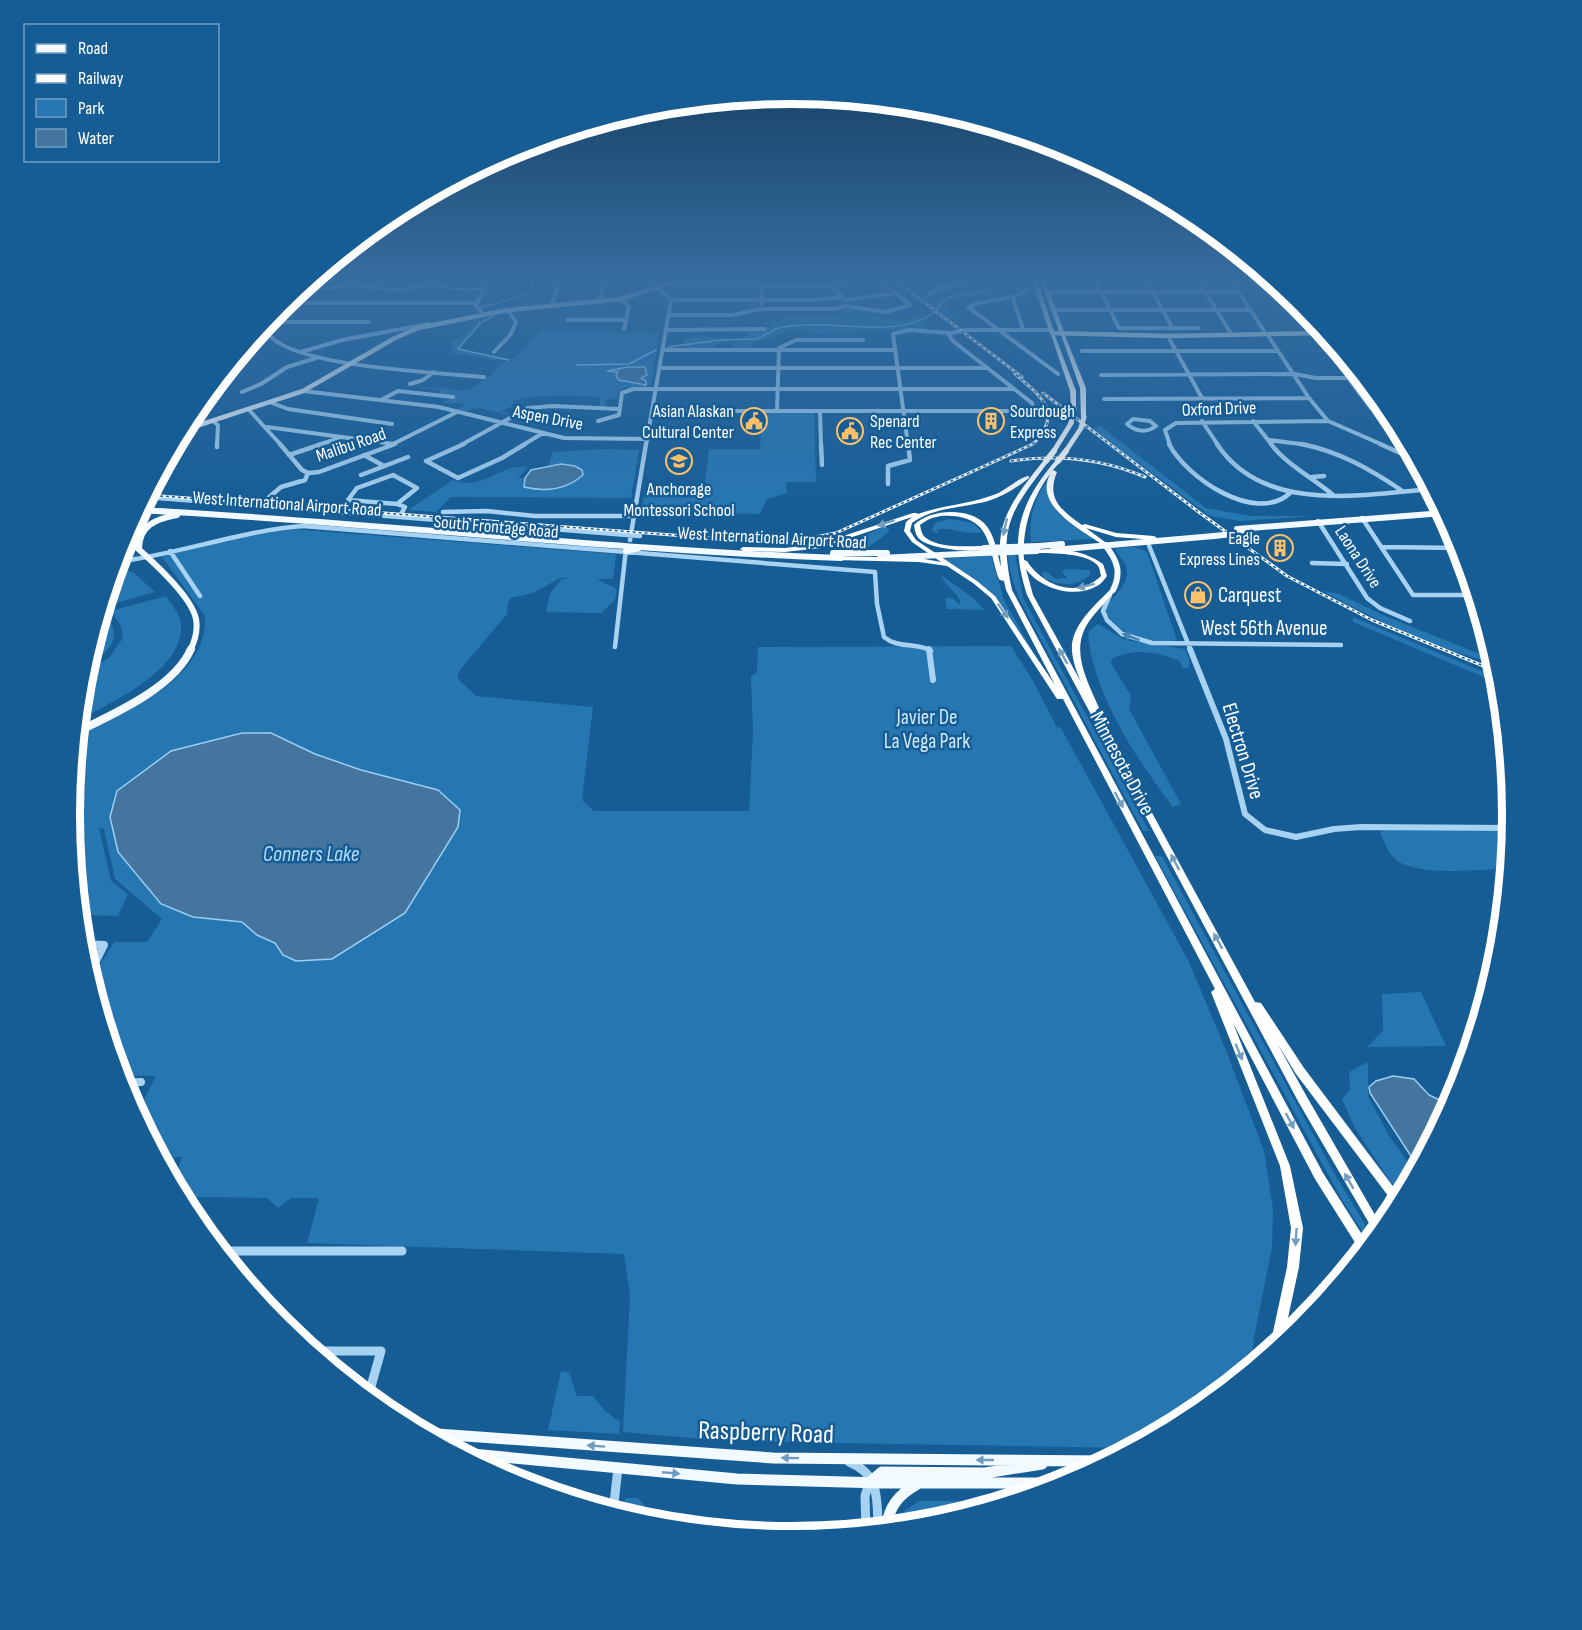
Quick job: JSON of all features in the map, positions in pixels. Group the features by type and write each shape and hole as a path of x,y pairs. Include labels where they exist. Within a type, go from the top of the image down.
{"highway":[{"name":"Minnesota Drive","path":"1061,356 1073,391 1074,409 1071,423 1054,451 1020,493 1007,519 1002,557 1009,590 1319,1176 1360,1241"},
{"name":"Minnesota Drive","path":"1070,356 1083,388 1084,417 1081,428 1066,451 1038,486 1029,503 1021,528 1023,575 1030,595 1109,745 1303,1100 1374,1222"},
{"path":"743,549 785,550 820,546 902,517 980,502 1005,494 1046,461"},
{"path":"1058,461 1049,483 1053,500 1064,516 1104,544"},
{"path":"1059,509 1079,523 1097,531 1154,538"},
{"path":"942,510 916,517 908,525 909,536 985,590 999,604 1092,748"},
{"path":"983,551 934,544 920,537 917,525 926,518 944,514 966,516 980,522 987,529 1000,576 1009,590"},
{"path":"1021,553 1031,574 1050,585 1082,588 1098,582 1104,576 1101,566 1088,557 1038,548"},
{"path":"834,558 926,561 943,564 960,572"},
{"path":"1109,745 1078,662 1075,642 1082,623 1113,590"},
{"path":"1233,969 1300,1071 1393,1194"},
{"path":"1212,977 1220,1005 1285,1166 1290,1185 1297,1227 1293,1267 1279,1332"}],"main road":[{"path":"194,428 272,404 303,391 364,356"},
{"name":"West International Airport Road","path":"150,506 261,511 631,537 658,545 758,555 834,558 937,556 983,551 1148,543 1320,522 1435,514"},
{"name":"West International Airport Road","path":"148,510 636,545 848,553 983,551"},
{"path":"139,549 139,535 152,522 178,515 221,514"},
{"name":"West International Airport Road","path":"1104,544 1212,534"},
{"path":"1148,543 1154,538"},
{"path":"85,727 154,688 176,670 193,645 197,625 193,612 149,556 133,544"},
{"path":"1104,544 1120,571 1118,582 1113,590"},
{"path":"626,552 636,545"},
{"path":"626,552 658,545"},
{"name":"Raspberry Road","path":"441,1434 762,1457 1089,1461"},
{"path":"872,1481 882,1472 985,1473 1067,1460"},
{"name":"Raspberry Road","path":"493,1461 618,1468 737,1479 1035,1483"},
{"path":"888,1519 892,1503 918,1483"}],"street":[{"path":"310,356 351,364 484,377"},
{"path":"631,537 662,356"},
{"path":"777,411 778,356"},
{"path":"888,484 888,466 910,460 895,356"},
{"path":"652,411 1019,411 1033,409 1032,403 973,356"},
{"path":"1034,356 1058,374"},
{"path":"1179,356 1203,400"},
{"path":"1282,356 1309,398 1328,421 1404,455"},
{"path":"242,392 261,384 287,367 316,358"},
{"path":"660,368 988,368"},
{"path":"410,384 423,380 434,372"},
{"path":"1101,375 1295,374 1316,378 1352,378"},
{"path":"1348,378 1371,408 1377,411"},
{"path":"598,421 619,415 622,393 625,391 656,389 1013,389"},
{"name":"Aspen Drive","path":"303,391 458,411 543,433 580,439 648,439"},
{"path":"380,400 398,391 453,397"},
{"path":"1104,399 1309,398"},
{"path":"272,404 288,409 392,424"},
{"path":"543,433 502,458 458,478 426,461 458,447 520,411 536,406 619,409"},
{"path":"250,411 308,473"},
{"name":"Malibu Road","path":"260,505 280,487 305,480 308,473 395,444 458,411"},
{"path":"820,411 822,465"},
{"path":"904,418 918,411"},
{"path":"1155,428 1155,424 1146,420 1133,420 1127,424 1137,430 1155,428 1165,430"},
{"path":"1202,421 1226,457 1233,463 1267,485 1290,493 1333,496 1423,490"},
{"name":"Oxford Drive","path":"1290,493 1281,500 1268,502 1247,501 1221,492 1183,465 1174,454 1165,430 1176,423 1202,421 1328,421"},
{"path":"1253,421 1280,456 1312,477 1333,496"},
{"path":"214,422 218,425 217,447"},
{"path":"267,428 395,444"},
{"path":"289,455 343,437"},
{"path":"1269,440 1301,442 1324,449 1368,468 1401,491"},
{"path":"364,455 384,466"},
{"path":"361,475 408,457"},
{"path":"397,504 417,489 393,475 357,488 348,500 397,504 405,507 400,516"},
{"path":"1312,477 1324,476"},
{"path":"154,498 640,536"},
{"path":"443,512 535,516 635,516"},
{"path":"1362,518 1413,596 1468,595"},
{"name":"Laona Drive","path":"1320,522 1367,598 1380,608 1410,621"},
{"name":"South Frontage Road","path":"127,560 246,532 303,526 875,572 877,604 884,637 893,644 926,647 931,650 933,680"},
{"name":"Electron Drive","path":"1148,543 1226,739 1245,814 1253,824 1272,833 1290,837 1305,837 1337,828 1502,828"},
{"path":"615,647 626,552 622,544"},
{"path":"1382,547 1450,548"},
{"path":"170,551 200,596"},
{"path":"1312,563 1347,564"},
{"name":"West 56th Avenue","path":"1113,590 1103,611 1108,624 1117,631 1145,642 1341,645"},
{"path":"92,944 104,945 95,963"},
{"path":"132,1082 141,1082"},
{"path":"229,1251 402,1251"},
{"path":"323,1351 381,1351 370,1388"},
{"path":"833,1459 862,1467 872,1481 877,1521"},
{"path":"614,1504 618,1468"},
{"path":"866,1522 865,1496 872,1481"}],"green space":[{"path":"470,356 515,358 517,356 655,356 651,385 622,388 616,399 606,400 604,406 600,407 600,397 554,396 519,399 513,402 529,402 513,403 511,407 500,411 510,414 507,415 480,408 463,411 457,409 464,406 463,403 442,403 453,397 438,394 440,390 421,388 463,390 470,388 484,381 507,359 495,360"},
{"path":"762,412 814,413 816,482 786,482 787,493 767,499 760,514 641,511 645,490 692,495 708,483 705,483 709,449 760,449"},
{"path":"1100,426 1206,508 1250,516 1315,516 1240,521 1210,516 1093,429"},
{"path":"603,449 639,450 631,498 451,497 436,512 408,510 453,480 464,483 474,482 508,469 528,467 518,478 525,478 531,470 548,466 553,452"},
{"path":"1047,481 1049,498 1059,514 1094,539 1031,542 1033,510 1038,495"},
{"path":"949,519 973,523 982,532 970,533 942,529 936,530 939,532 937,533 932,530 935,523"},
{"path":"883,527 889,528 888,533 864,550 829,549 831,546 845,545"},
{"name":"Javier De La Vega Park","path":"291,529 616,554 613,579 597,579 617,589 615,600 601,613 546,612 550,593 562,579 573,578 560,578 533,593 511,598 508,602 507,614 460,670 457,678 476,696 593,707 582,800 594,811 749,811 753,732 751,677 757,672 758,647 1011,646 1033,681 1057,727 1061,728 1189,962 1264,1151 1273,1209 1272,1247 1253,1342 1253,1356 1186,1407 1116,1448 724,1441 623,1432 630,1296 624,1254 307,1243 319,1198 291,1198 278,1208 267,1198 191,1197 176,1173 182,1157 167,1157 139,1098 144,1100 156,1076 129,1075 117,1044 97,970 114,942 147,942 162,919 115,879 104,829 99,828 111,881 128,894 118,916 87,915 81,862 81,768 85,733 160,691 193,659 202,639 205,616 162,557 239,536"},
{"path":"1135,547 1147,552 1177,640 1156,642 1135,637 1117,626 1104,609 1122,588 1127,576 1124,562 1115,550"},
{"path":"1015,554 1023,598 1149,831 1143,831 1021,602 1012,579 1008,555"},
{"path":"991,555 1004,600 1035,656 992,595 944,559"},
{"path":"1065,569 1090,570 1090,575 1080,582 1062,584 1044,578 1042,574 1045,571 1056,579 1067,578 1062,572"},
{"path":"123,571 133,572 155,592 113,604"},
{"path":"941,575 973,598 984,610 947,609 945,598 952,598 959,604 961,602"},
{"path":"1323,591 1339,594 1387,617 1484,656 1485,661 1407,633"},
{"path":"166,596 180,621 179,641 171,656 143,683 87,715 95,666 109,658 123,638 121,626 111,611"},
{"path":"1353,617 1489,674 1490,680 1353,622"},
{"path":"107,620 113,628 114,636 107,651 97,660"},
{"path":"1098,624 1125,640 1185,649 1190,662 1188,668 1183,668 1180,661 1146,652 1120,655 1112,659 1111,663 1131,696 1129,709 1181,804 1173,807 1159,788 1131,747 1107,701 1091,655 1088,632"},
{"path":"1387,829 1502,829 1500,869 1447,871 1415,868 1402,864 1389,852 1380,832"},
{"path":"1155,856 1162,856 1333,1171 1368,1230 1365,1235 1342,1200"},
{"path":"1421,992 1446,1046 1367,1047 1383,1031 1382,994"},
{"path":"1368,1062 1368,1096 1388,1134 1410,1165 1396,1190 1355,1128 1342,1099 1350,1090 1349,1072"},
{"path":"561,1371 569,1373 577,1396 593,1396 605,1411 620,1422 619,1434 548,1430"},
{"path":"625,1498 638,1498 651,1513 624,1506"},
{"path":"919,1501 978,1501 930,1513 897,1518"}],"water":[{"path":"645,367 647,375 641,378 646,381 646,385 619,380 616,376 618,372 607,371"},
{"path":"561,464 575,466 582,470 583,475 562,487 540,489 524,487 525,478 531,470"},
{"name":"Conners Lake","path":"242,733 271,733 315,754 361,770 438,790 460,810 458,827 405,913 332,959 296,961 283,955 275,943 257,935 242,922 193,917 161,904 118,852 110,817 117,791 171,751"},
{"path":"1393,1076 1414,1079 1429,1095 1441,1102 1413,1160 1370,1093 1369,1087 1376,1081"}],"waterway":[{"path":"490,356 508,360"},
{"path":"576,365 629,364 644,356"}],"railway":[{"path":"995,356 1022,377"},
{"path":"155,496 751,541 794,541 836,533 1033,444 1047,423 1046,406 1034,390 1015,374"},
{"path":"1043,393 1200,513 1287,576 1372,620 1487,667"},
{"path":"1011,461 1046,458 1079,459 1112,466 1145,477"}],"place":[{"name":"Asian Alaskan Cultural Center","path":"754,421"},
{"name":"Sourdough Express","path":"991,421"},
{"name":"Spenard Rec Center","path":"850,431"},
{"name":"Anchorage Montessori School","path":"679,461"},
{"name":"Eagle Express Lines","path":"1280,548"},
{"name":"Carquest","path":"1198,595"}]}
